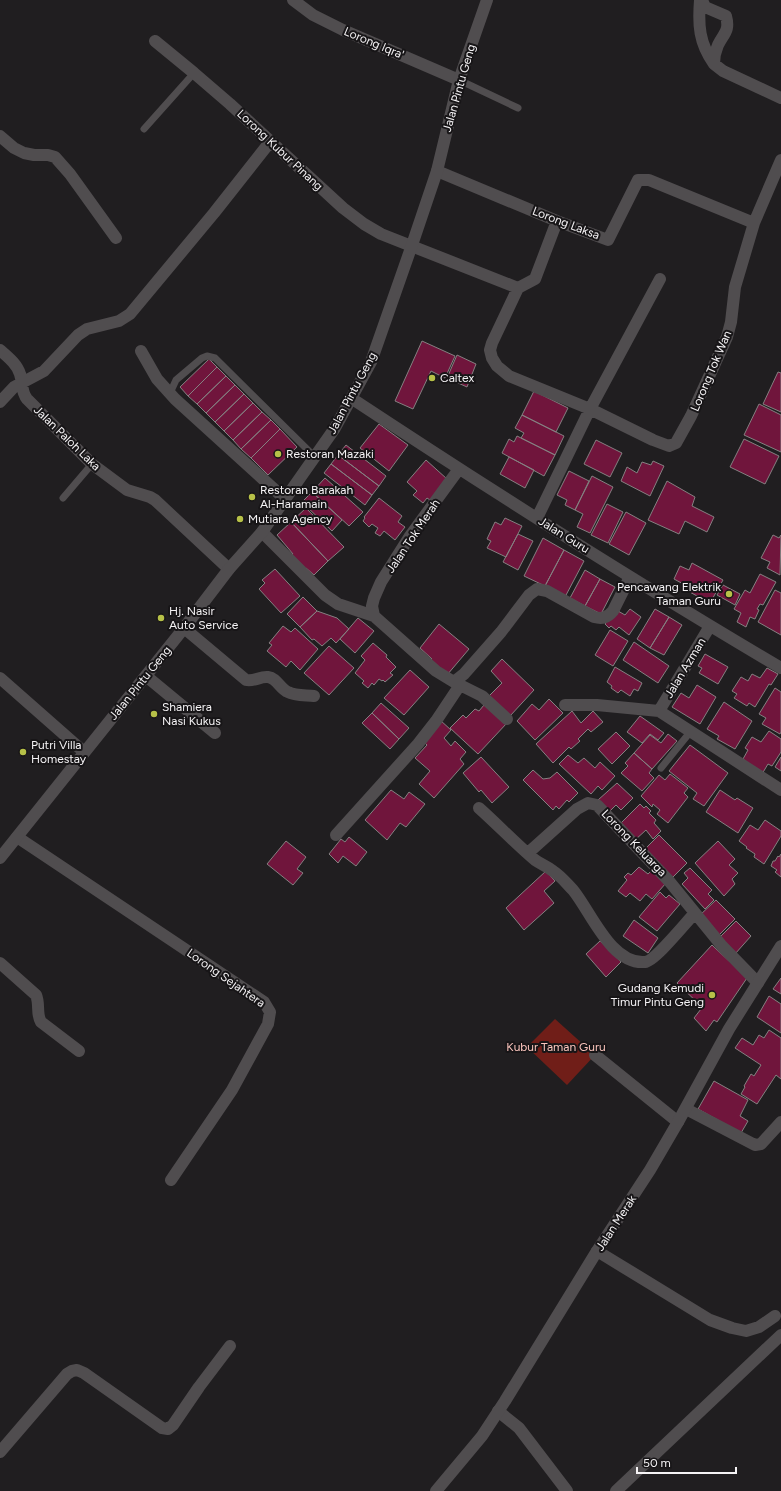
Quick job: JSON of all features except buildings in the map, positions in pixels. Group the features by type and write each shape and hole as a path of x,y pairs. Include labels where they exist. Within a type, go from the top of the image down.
{"street":[{"name":"Lorong Iqra'","path":"293,0 313,15 343,30 459,80"},
{"name":"Jalan Pintu Geng","path":"0,858 146,676 229,569 262,532 286,500 335,428 371,362 437,171 459,80 487,0"},
{"path":"701,0 705,7 726,16 728,23 727,32 718,45 714,55 714,64"},
{"path":"701,0 698,16 701,35 706,53 714,64 723,71 781,98"},
{"name":"Lorong Kubur Pinang","path":"155,41 194,72 343,208 364,224 381,234 518,288"},
{"path":"0,136 24,154 48,155 55,157 70,174 116,238"},
{"path":"0,402 14,387 44,371 78,335 87,329 119,321 130,314 214,213 270,142"},
{"name":"Lorong Tok Wan","path":"518,288 490,350 497,366 509,376 590,409 653,440 669,446 676,443 692,416 727,337 731,322 735,287 754,223 781,160"},
{"name":"Lorong Laksa","path":"437,171 608,240 638,180 649,180 754,223"},
{"path":"518,288 535,279 557,220"},
{"path":"536,518 590,409 660,279"},
{"name":"Jalan Paloh Laka","path":"0,350 13,361 17,368 22,383 23,394 27,399 92,464 127,490 155,500 229,569"},
{"path":"141,351 157,379 175,399 286,500"},
{"name":"Jalan Guru","path":"351,398 536,518 710,626 781,668"},
{"name":"Jalan Tok Merah","path":"373,611 374,598 381,582 410,536 459,469"},
{"path":"262,532 325,595 338,604 373,611 436,670 482,696 507,719"},
{"path":"336,835 418,744 436,720 457,683 501,632 533,591 542,589 594,617 604,618 609,616 613,611 630,577"},
{"name":"Jalan Azman","path":"659,711 710,626"},
{"path":"184,628 246,680 255,680 262,677 268,677 272,678 289,693 314,696"},
{"path":"146,676 215,733"},
{"path":"0,678 84,752"},
{"path":"564,706 597,705 659,711 781,790"},
{"name":"Lorong Keluarga","path":"528,853 577,809 588,803 593,803 602,809 631,842 660,871 694,914 743,969 758,983"},
{"path":"480,808 528,853 562,878 578,897 602,936 625,957 635,961 647,962 656,956 694,914"},
{"name":"Lorong Sejahtera","path":"17,837 264,1002 270,1012 268,1024 232,1090 171,1180"},
{"name":"Jalan Merak","path":"436,1491 468,1453 498,1412 597,1251 650,1170 686,1109 729,1029 781,946"},
{"path":"0,963 36,996 38,1001 38,1016 41,1022 79,1051"},
{"path":"595,1055 678,1122"},
{"path":"686,1109 746,1142 755,1145 761,1144 781,1122"},
{"path":"597,1251 710,1320 732,1328 746,1331 759,1327 775,1316"},
{"path":"616,1491 781,1335"},
{"path":"0,1452 68,1374 77,1370 113,1392 162,1428 168,1430 230,1346"},
{"path":"498,1412 519,1428 567,1491"}],"lane":[{"path":"144,129 194,72"},
{"path":"459,80 518,108"},
{"path":"170,393 176,380 202,358 207,356 215,358 315,457"},
{"path":"63,498 92,464"},
{"path":"660,768 691,731"}],"green space":[{"name":"Kubur Taman Guru","path":"555,1019 595,1055 567,1085 527,1047"}],"place":[{"name":"Caltex","path":"432,378"},
{"name":"Restoran Mazaki","path":"278,454"},
{"name":"Restoran Barakah Al-Haramain","path":"252,497"},
{"name":"Mutiara Agency","path":"240,519"},
{"name":"Pencawang Elektrik Taman Guru","path":"729,594"},
{"name":"Hj. Nasir Auto Service","path":"161,618"},
{"name":"Shamiera Nasi Kukus","path":"154,714"},
{"name":"Putri Villa Homestay","path":"23,752"},
{"name":"Gudang Kemudi Timur Pintu Geng","path":"712,995"}]}
